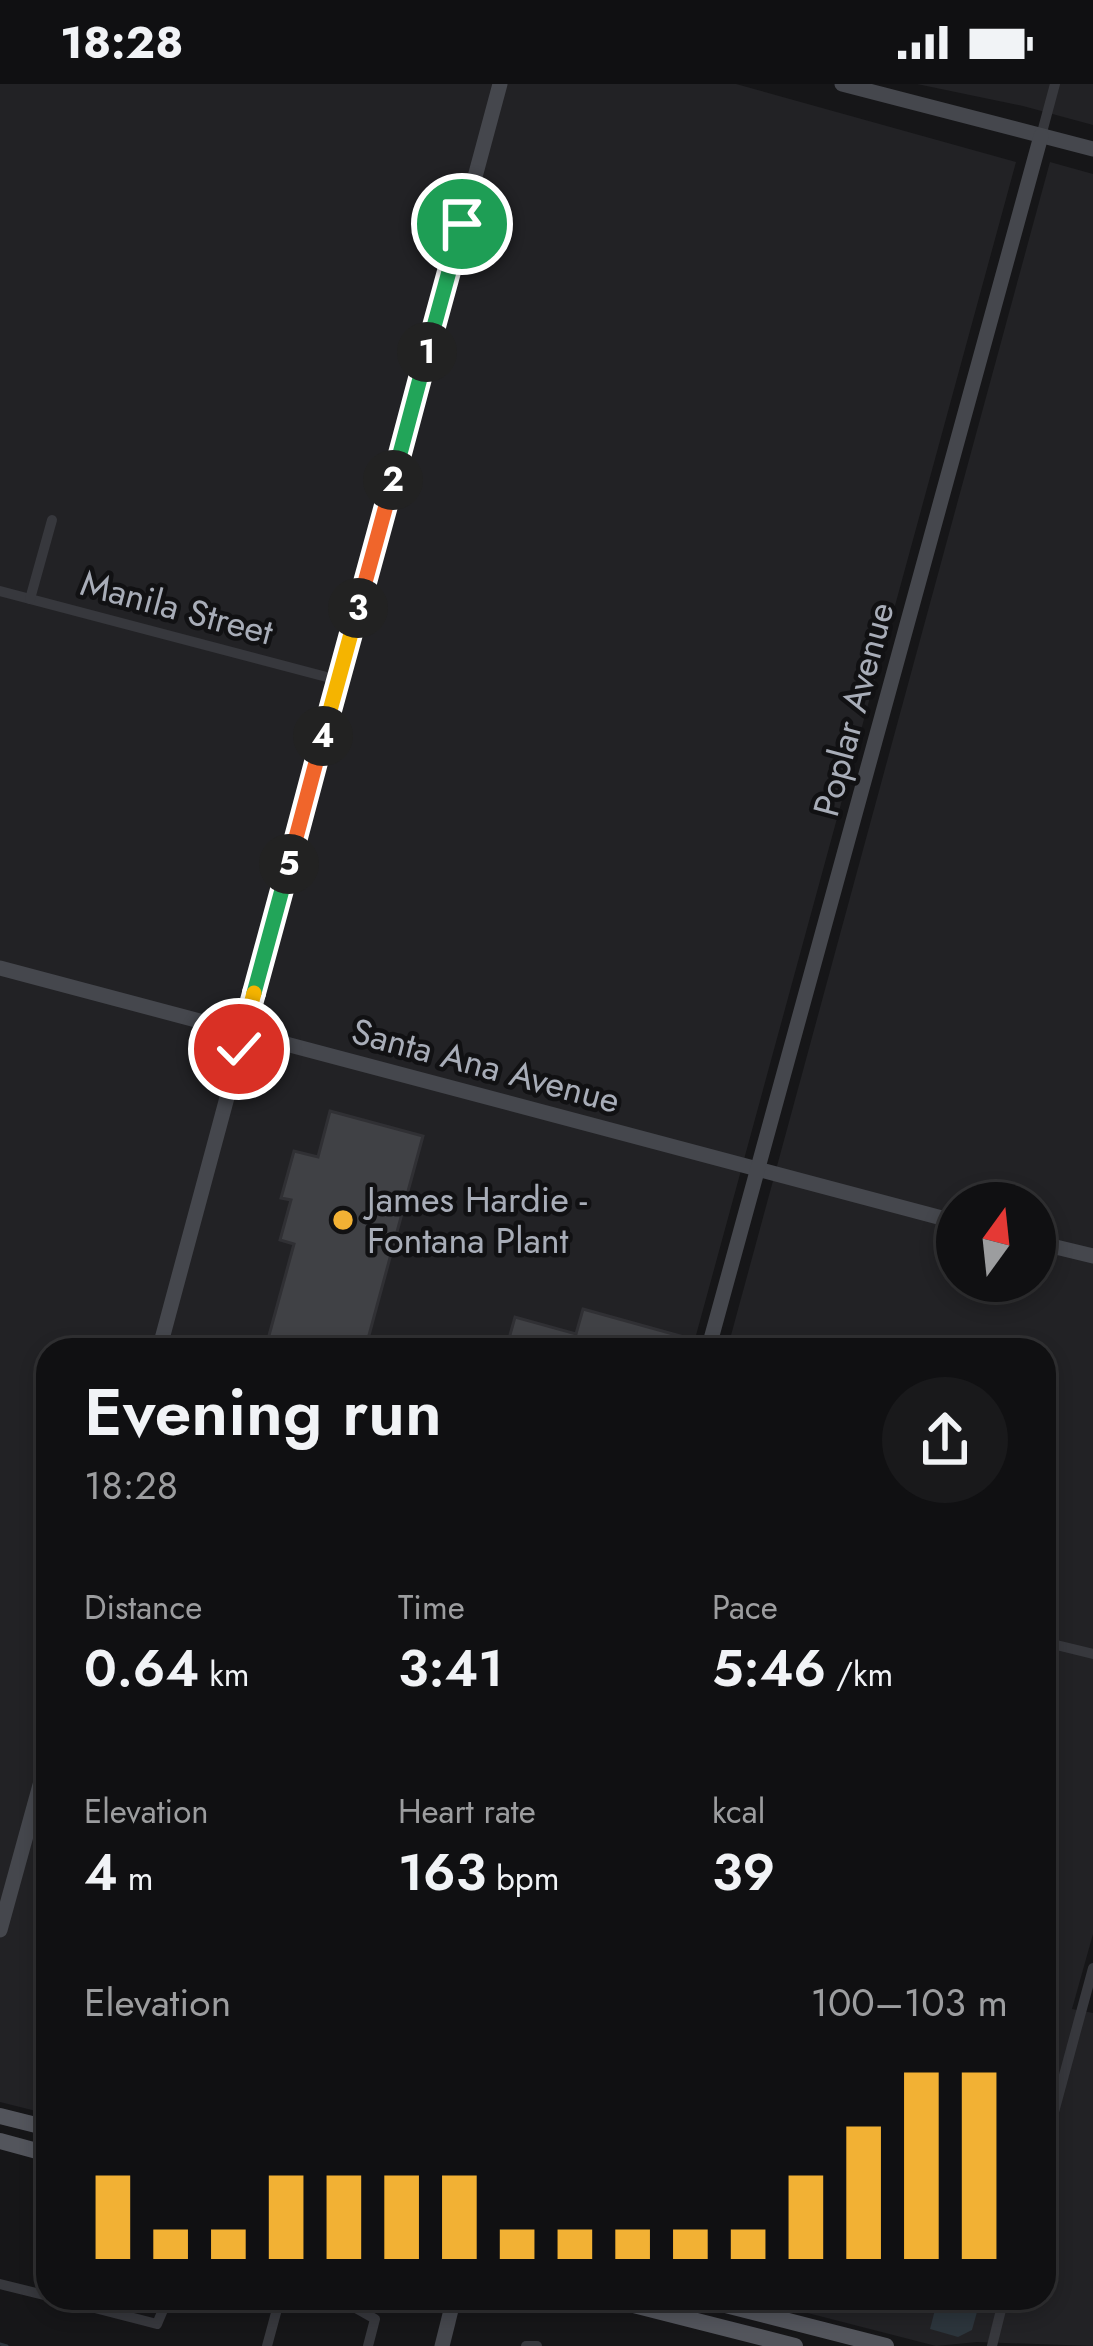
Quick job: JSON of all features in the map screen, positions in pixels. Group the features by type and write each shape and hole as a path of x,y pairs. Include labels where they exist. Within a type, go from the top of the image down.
{"main road":[{"path":"0,2116 36,2125"},
{"path":"0,2141 36,2150"},
{"path":"653,2310 795,2346"},
{"path":"745,2310 886,2346"}],"street":[{"path":"162,1338 500,84"},
{"path":"842,84 1093,149"},
{"name":"Poplar Avenue","path":"711,1338 1055,84"},
{"path":"30,599 52,520"},
{"name":"Manila Street","path":"0,591 338,680"},
{"name":"Santa Ana Avenue","path":"0,968 936,1216"},
{"path":"1056,1247 1093,1256"},
{"path":"1056,1645 1093,1654"},
{"path":"0,1930 36,1800"},
{"path":"1056,2105 1093,1968"},
{"path":"0,2284 36,2293"},
{"path":"103,2310 157,2324 163,2310"},
{"path":"266,2346 276,2310"},
{"path":"359,2310 375,2319 368,2346"},
{"path":"442,2346 451,2310"},
{"path":"992,2346 1001,2310"}],"shaded area":[{"path":"0,84 736,84 1016,162 695,1338 36,1338 36,2111 0,2102"},
{"path":"917,84 1093,84 1093,125 1023,106"},
{"path":"1050,162 1093,174 1093,1934 1072,2009 1093,2013 1093,2346 977,2342 936,2346 796,2310 1056,2310 1056,1338 730,1338"},
{"path":"935,2310 978,2310 972,2330 958,2337 930,2329"}],"building":[{"name":"James Hardie - Fontana Plant","path":"330,1111 423,1136 368,1338 268,1338 294,1244 280,1240 291,1200 281,1198 294,1151 318,1157"},
{"path":"583,1309 684,1337 509,1338 515,1317 576,1334"}],"waterway":[{"path":"0,2344 7,2346"}],"place":[{"name":"James Hardie - Fontana Plant","path":"343,1220"}],"route":[{"path":"239,1049 462,224"}]}
